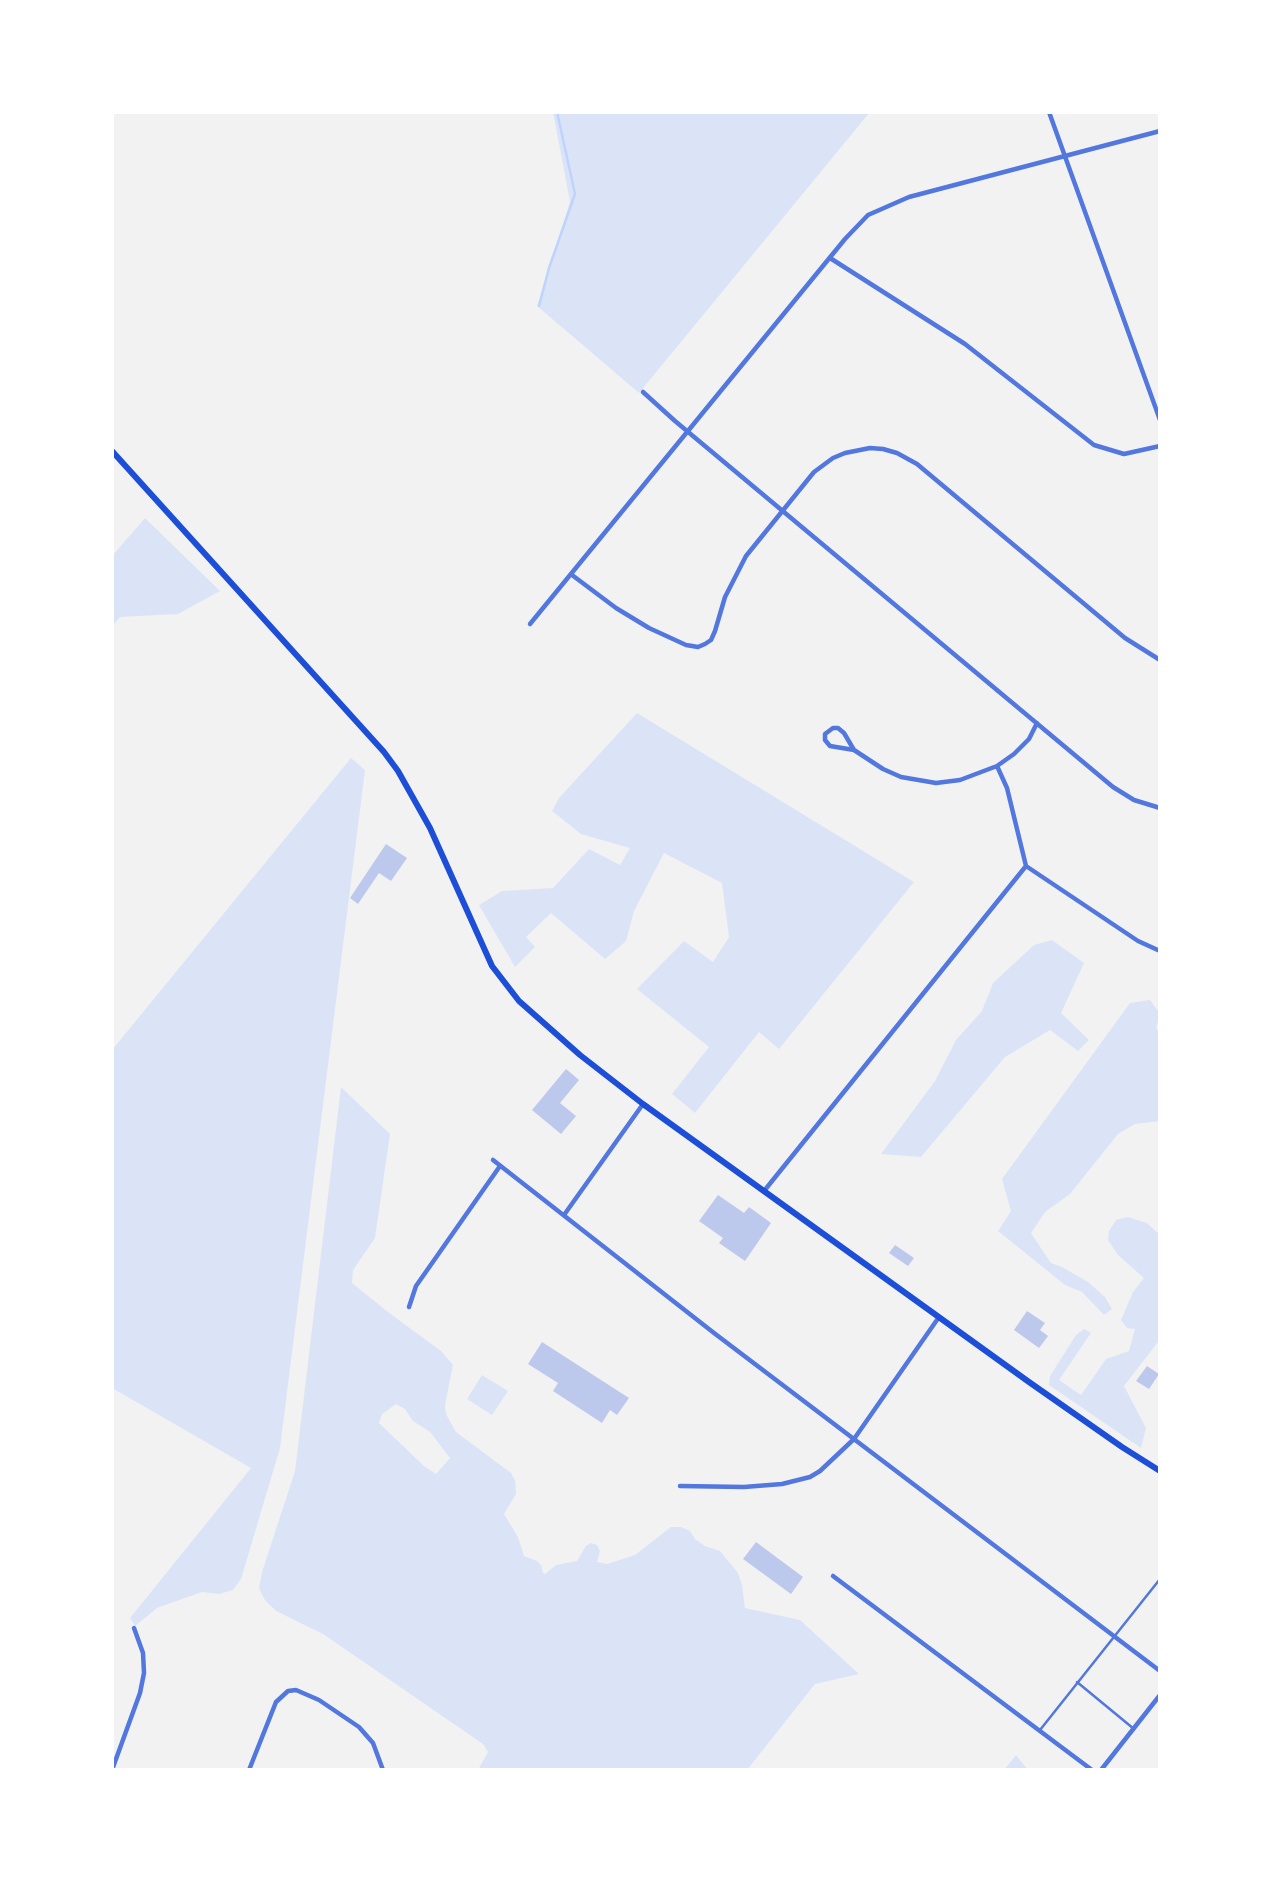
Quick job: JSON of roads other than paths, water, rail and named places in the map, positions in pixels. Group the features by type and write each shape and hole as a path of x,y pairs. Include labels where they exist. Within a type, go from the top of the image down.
{"main road":[{"path":"112,451 364,728 398,771 427,823 483,948 499,976 532,1013 643,1104 1122,1447 1160,1471"}],"street":[{"path":"1049,112 1160,420"},
{"path":"530,624 868,215 897,201 1160,131"},
{"path":"830,258 965,344 1094,445 1124,454 1160,446"},
{"path":"643,392 687,432 1123,794 1145,805 1160,808"},
{"path":"572,575 616,608 649,628 686,645 698,647 711,640 725,597 741,565 814,472 833,458 858,449 870,448 897,453 917,464 1125,638 1160,660"},
{"path":"854,750 842,730 833,727 825,734 825,740 830,746 854,750 901,777 924,782 960,780 997,766 1014,754 1029,739 1037,723"},
{"path":"997,766 1007,788 1027,866 1138,941 1160,951"},
{"path":"764,1191 1027,866"},
{"path":"564,1216 643,1104"},
{"path":"492,1160 1160,1671"},
{"path":"408,1307 416,1286 500,1166"},
{"path":"680,1486 756,1487 797,1481 810,1477 830,1464 854,1439 939,1317"},
{"path":"833,1576 1093,1770"},
{"path":"112,1770 140,1693 144,1673 143,1653 134,1628"},
{"path":"248,1770 276,1702 288,1691 296,1690 325,1704 366,1734 379,1754 383,1770"},
{"path":"1101,1770 1160,1695"}],"lane":[{"path":"1039,1730 1160,1579"},
{"path":"1077,1682 1134,1729"}],"waterway":[{"path":"539,306 549,268 575,194 557,112"}]}
